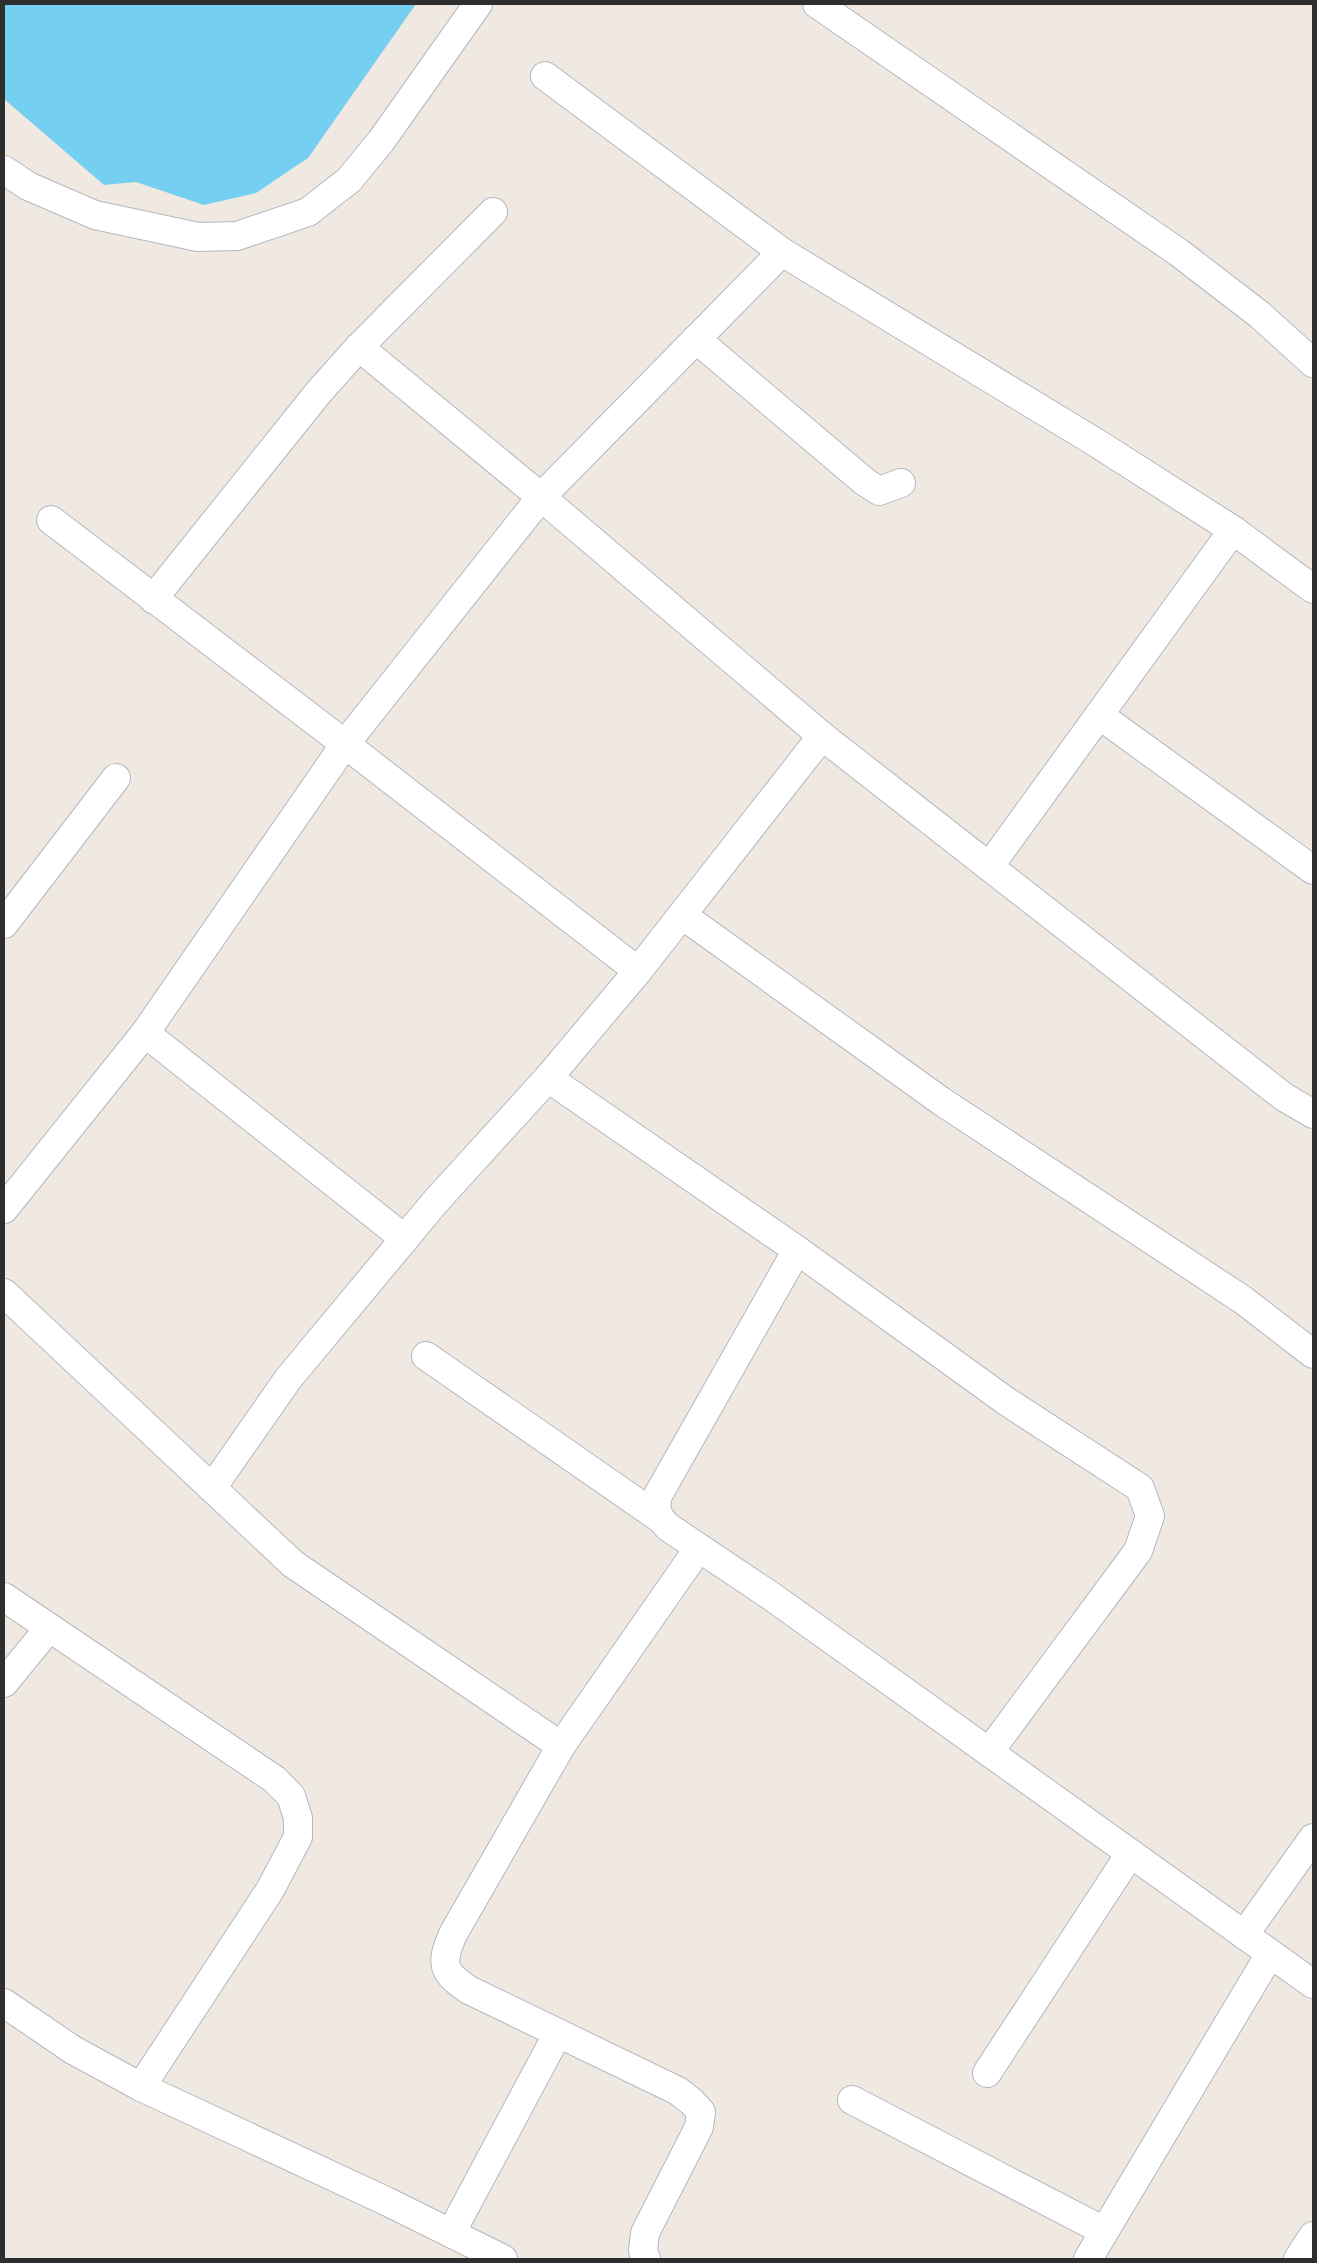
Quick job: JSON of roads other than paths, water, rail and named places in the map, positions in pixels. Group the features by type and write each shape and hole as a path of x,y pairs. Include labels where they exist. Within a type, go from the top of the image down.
{"street":[{"path":"4,170 28,186 95,215 198,237 237,236 308,212 349,180 381,141 478,4"},
{"path":"817,4 1178,252 1260,315 1313,363"},
{"path":"545,76 782,252 1087,437 1233,530 1313,589"},
{"path":"153,599 318,393 359,347 493,212"},
{"path":"4,1209 145,1033 345,744 541,497 782,252"},
{"path":"696,339 865,482 878,491 901,483"},
{"path":"359,347 541,497 822,736 1284,1096 1313,1114"},
{"path":"51,520 638,971"},
{"path":"989,867 1233,530"},
{"path":"1099,715 1313,870"},
{"path":"212,1488 288,1379 436,1201 548,1078 638,971 822,736"},
{"path":"4,924 116,778"},
{"path":"682,915 941,1101 1243,1300 1313,1354"},
{"path":"145,1033 405,1239"},
{"path":"548,1078 797,1250 1006,1401 1140,1488 1150,1516 1138,1551 988,1752"},
{"path":"658,1517 655,1505 658,1496 797,1250"},
{"path":"4,1293 293,1564 561,1746"},
{"path":"426,1356 658,1517 668,1527 698,1549 771,1596 1313,1984"},
{"path":"646,2259 643,2251 645,2233 699,2127 701,2112 678,2091 469,1990 450,1977 445,1964 446,1950 453,1934 561,1746 698,1549"},
{"path":"4,1597 274,1778 291,1796 298,1818 298,1837 270,1890 142,2086"},
{"path":"4,1683 49,1628"},
{"path":"1244,1935 1313,1838"},
{"path":"987,2073 1130,1854"},
{"path":"1088,2259 1270,1954"},
{"path":"4,2003 73,2050 142,2086 503,2259"},
{"path":"451,2233 558,2033"},
{"path":"852,2100 1104,2231"},
{"path":"1298,2259 1313,2236"}],"water":[{"path":"4,4 416,4 308,158 256,193 204,205 136,182 104,185 4,99"}]}
